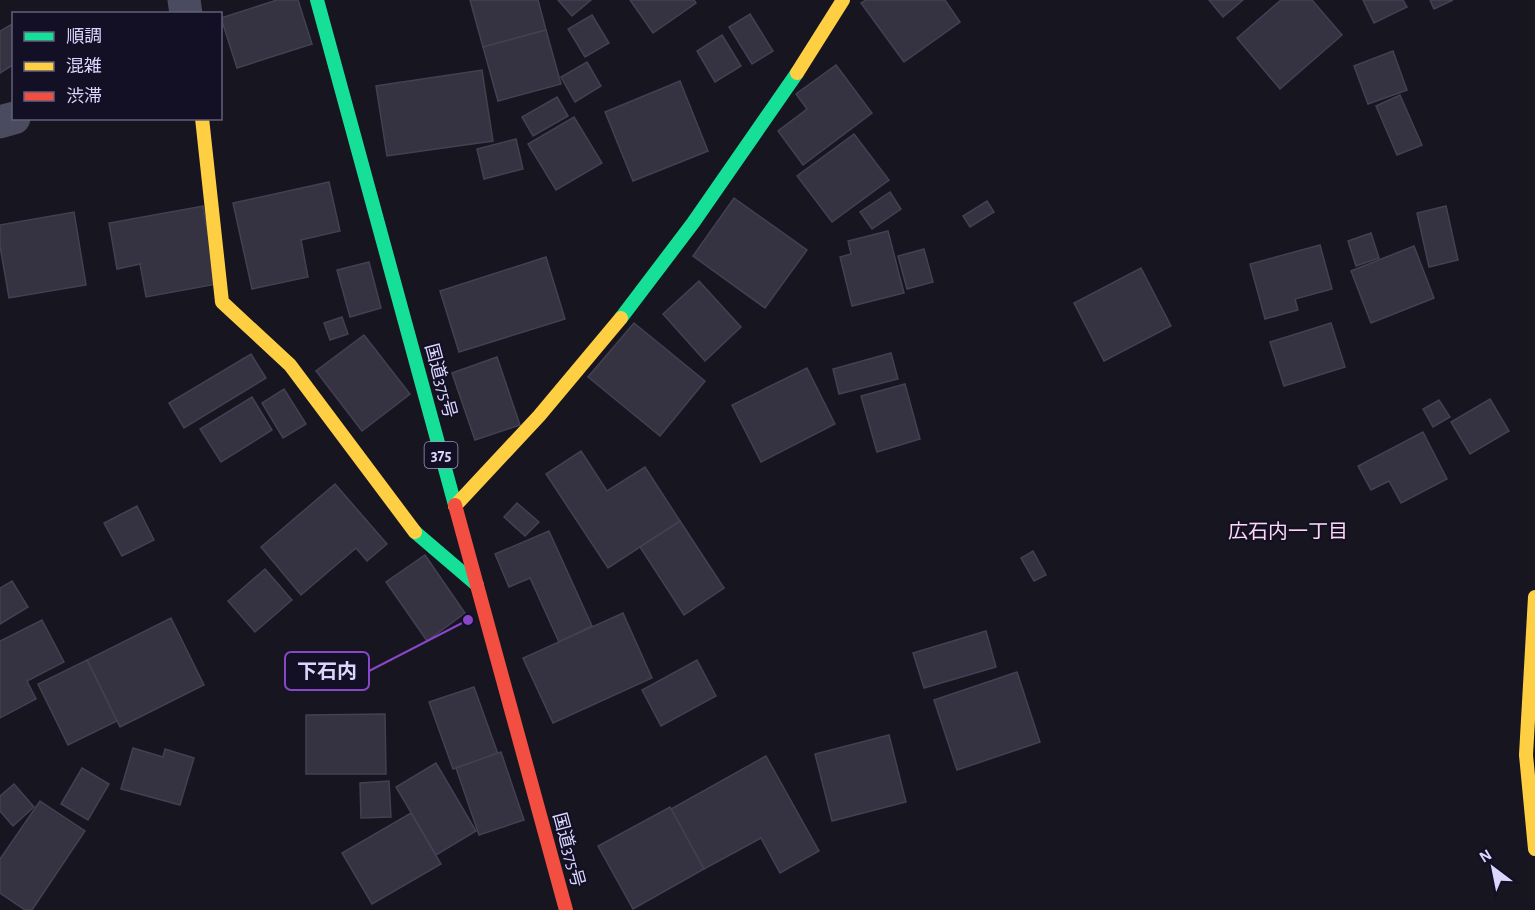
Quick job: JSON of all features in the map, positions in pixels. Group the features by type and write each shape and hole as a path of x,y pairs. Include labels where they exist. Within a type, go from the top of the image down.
{"main road":[{"name":"国道375号","path":"317,0 566,910"},
{"path":"455,506 504,457 641,294 715,194 843,0"},
{"path":"202,120 222,302 290,365 411,528 477,585"},
{"path":"1535,597 1526,698 1528,815 1535,849"}],"building":[{"path":"277,0 298,0 312,44 237,68 222,18"},
{"path":"470,0 538,0 546,30 483,47"},
{"path":"558,0 591,0 572,16"},
{"path":"630,0 694,0 696,3 653,33"},
{"path":"866,0 945,0 960,22 904,62 861,3"},
{"path":"1209,0 1243,0 1223,17"},
{"path":"1281,0 1312,0 1342,35 1280,89 1237,38"},
{"path":"1363,0 1403,0 1407,7 1374,23"},
{"path":"1430,0 1453,0 1434,9"},
{"path":"750,14 773,51 752,64 729,27"},
{"path":"592,15 609,43 585,57 568,29"},
{"path":"12,24 12,65 0,73 0,31"},
{"path":"546,30 561,84 498,101 483,47"},
{"path":"722,35 741,66 715,82 697,51"},
{"path":"1393,51 1407,90 1368,104 1354,66"},
{"path":"587,62 601,86 575,102 561,77"},
{"path":"836,65 872,113 803,165 778,131 807,109 796,94"},
{"path":"482,70 493,141 387,156 376,86"},
{"path":"680,81 708,151 633,181 605,112"},
{"path":"1400,95 1422,145 1397,155 1376,106"},
{"path":"557,97 568,116 533,136 522,117"},
{"path":"574,117 602,163 556,190 528,144"},
{"path":"854,134 889,180 832,222 797,176"},
{"path":"516,139 523,169 484,179 477,149"},
{"path":"329,182 340,231 301,240 308,277 252,289 233,203"},
{"path":"890,192 901,209 872,229 860,212"},
{"path":"734,198 807,250 765,308 693,256"},
{"path":"987,201 994,212 970,227 963,216"},
{"path":"203,206 217,284 146,297 140,264 117,269 109,223"},
{"path":"1446,206 1458,260 1429,267 1417,213"},
{"path":"74,212 86,285 9,298 0,246 0,225"},
{"path":"888,231 904,293 852,306 840,257 851,254 848,241"},
{"path":"1371,233 1379,258 1356,266 1348,241"},
{"path":"1320,245 1332,289 1295,299 1298,310 1265,319 1250,264"},
{"path":"1414,246 1434,298 1371,323 1351,271"},
{"path":"924,249 933,282 907,289 898,256"},
{"path":"546,257 565,319 459,352 440,291"},
{"path":"369,262 381,308 350,317 337,270"},
{"path":"1141,268 1171,326 1104,361 1074,303"},
{"path":"699,281 741,327 705,361 663,314"},
{"path":"342,317 348,334 330,340 324,323"},
{"path":"634,323 705,381 660,436 588,377"},
{"path":"1331,323 1345,367 1284,386 1270,342"},
{"path":"364,335 410,394 362,431 316,371"},
{"path":"891,353 898,379 839,394 833,369"},
{"path":"251,354 266,378 184,428 169,403"},
{"path":"497,357 520,425 475,440 452,373"},
{"path":"807,368 835,424 761,462 732,405"},
{"path":"905,384 920,439 877,452 861,396"},
{"path":"284,389 306,424 283,438 262,403"},
{"path":"252,397 272,430 221,462 200,429"},
{"path":"1490,399 1509,431 1470,454 1451,422"},
{"path":"1439,400 1450,417 1433,427 1423,409"},
{"path":"1423,432 1447,479 1401,503 1389,481 1371,490 1358,466"},
{"path":"581,451 607,491 645,467 680,521 608,568 546,474"},
{"path":"335,484 387,544 367,561 356,548 301,595 261,547"},
{"path":"517,503 539,522 525,536 504,517"},
{"path":"137,506 154,540 122,556 104,523"},
{"path":"680,521 724,588 684,615 640,547"},
{"path":"549,531 592,626 559,642 530,578 509,587 495,554"},
{"path":"1033,551 1046,575 1034,581 1021,558"},
{"path":"425,555 465,613 427,641 386,582"},
{"path":"265,569 292,600 255,632 228,601"},
{"path":"12,581 28,607 0,624 0,588"},
{"path":"623,613 652,678 553,723 523,658"},
{"path":"171,618 204,685 120,727 87,660"},
{"path":"42,620 64,662 27,681 36,699 0,718 0,641"},
{"path":"986,631 996,667 924,688 913,653"},
{"path":"87,660 117,721 68,745 38,684"},
{"path":"697,660 716,696 661,726 642,690"},
{"path":"1017,672 1040,742 957,770 934,700"},
{"path":"474,687 498,754 453,769 429,702"},
{"path":"385,714 386,774 306,774 306,715"},
{"path":"889,735 906,802 832,821 815,754"},
{"path":"133,748 163,757 165,749 194,758 180,805 121,789"},
{"path":"501,752 524,820 479,835 456,768"},
{"path":"766,756 819,851 780,873 761,838 704,869 671,809"},
{"path":"436,763 476,831 436,855 396,787"},
{"path":"82,768 109,784 88,820 61,804"},
{"path":"389,781 391,817 361,818 360,783"},
{"path":"14,784 34,807 13,826 0,811 0,796"},
{"path":"40,801 85,831 32,910 25,910 0,893 0,859"},
{"path":"670,807 704,869 633,909 598,846"},
{"path":"411,813 441,864 372,904 342,853"}],"traffic: fast":[{"path":"317,0 455,505"},
{"path":"621,318 693,223 797,73"},
{"path":"415,532 477,585"}],"traffic: slow":[{"path":"797,73 843,0"},
{"path":"202,120 222,302 290,365 415,532"},
{"path":"455,506 539,416 621,318"},
{"path":"1535,597 1526,755 1535,849"}],"traffic: jam":[{"path":"455,505 566,910"}],"place":[{"name":"下石内","path":"468,620"}],"district":[{"name":"広石内一丁目","path":"1288,532"}]}
